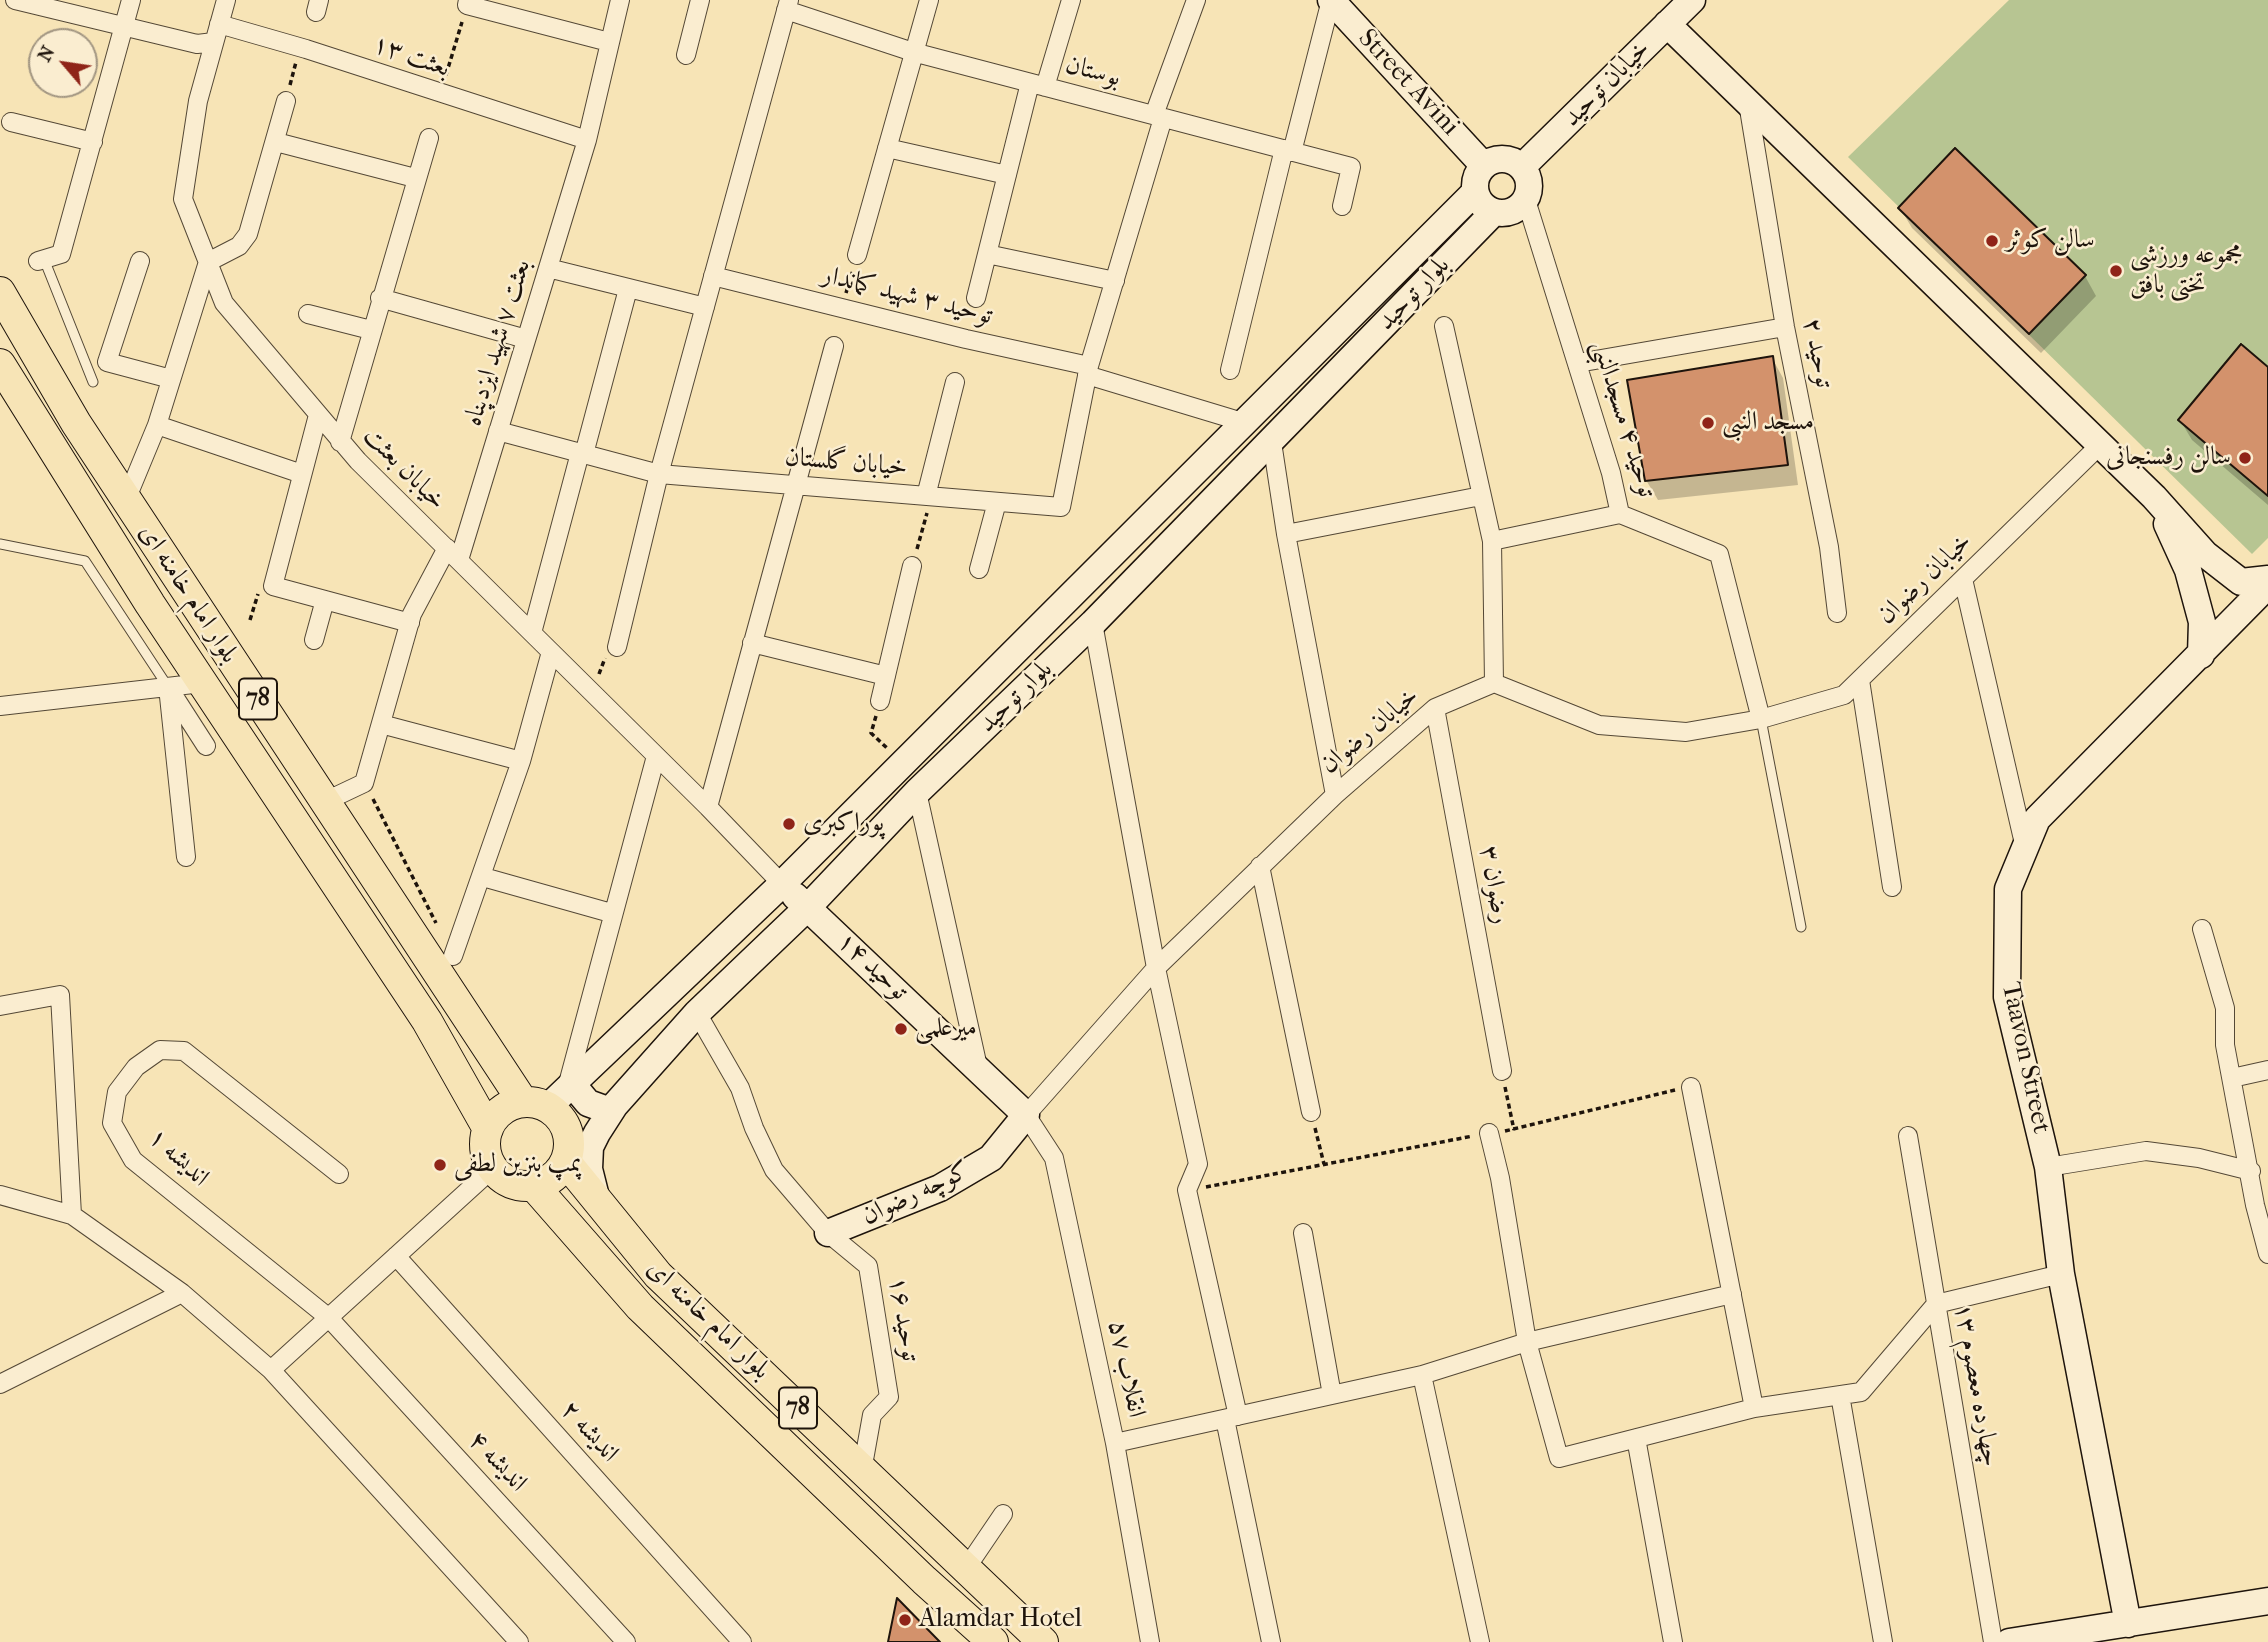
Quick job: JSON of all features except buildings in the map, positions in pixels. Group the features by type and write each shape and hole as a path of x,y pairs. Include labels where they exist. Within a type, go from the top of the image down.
{"main road":[{"name":"بلوار امام خامنه ای","path":"0,292 42,366 126,500 326,801 553,1094"},
{"name":"بلوار امام خامنه ای","path":"0,364 202,683 427,1021 488,1129"},
{"path":"488,1129 502,1110 553,1094"},
{"name":"78","path":"553,1094 570,1141 566,1163"},
{"name":"78","path":"488,1129 485,1145 493,1168 515,1185 534,1186"},
{"name":"بلوار امام خامنه ای","path":"566,1163 658,1275 1043,1642"},
{"path":"534,1186 553,1178 566,1163"},
{"name":"بلوار امام خامنه ای","path":"534,1186 640,1307 924,1580 993,1642"},
{"path":"712,1375 734,1376 743,1367 734,1348"},
{"path":"818,1478 814,1453 821,1446 838,1448"}],"street":[{"path":"15,0 197,44 214,42"},
{"path":"41,260 61,254 131,0"},
{"name":"خیابان بعثت","path":"226,0 198,101 183,199 224,303 340,442 656,755 782,884"},
{"name":"بعثت ۷ شهید ایزدپناه","path":"364,783 411,618 453,554 498,431 587,140 620,0"},
{"path":"686,55 700,0"},
{"path":"976,298 1019,128 1071,0"},
{"path":"1088,371 1159,117 1196,0"},
{"path":"1230,370 1331,0"},
{"name":"Street Avini","path":"1331,0 1484,166"},
{"name":"خیابان توحید","path":"1522,167 1692,0"},
{"path":"467,3 609,42"},
{"path":"617,647 659,474 787,5"},
{"name":"بوستان","path":"787,5 913,52 1351,167 1342,206"},
{"path":"857,255 927,8"},
{"name":"بعثت ۱۳","path":"219,24 300,47 440,95 587,140"},
{"path":"1667,24 2154,497 2205,554 2241,582 2268,579"},
{"path":"126,500 157,425 208,262 239,246 248,234 286,101"},
{"name":"توحید ۲","path":"1748,103 1785,327 1829,547 1837,613"},
{"path":"11,122 93,142"},
{"path":"340,442 415,178 429,138"},
{"path":"276,142 415,178"},
{"path":"887,149 1007,175"},
{"path":"1496,160 1510,160 1522,167 1530,183 1526,200 1512,212 1494,212 1482,205 1475,192 1476,178 1484,166 1496,160"},
{"name":"بلوار توحید","path":"553,1094 782,884 1475,192"},
{"name":"توحید ۴ مسجدالنبی","path":"1526,200 1611,473 1620,514 1719,554 1760,719"},
{"name":"بلوار توحید","path":"599,1206 589,1169 590,1147 610,1111 697,1013 808,907 916,792 1093,623 1494,212"},
{"path":"1440,227 1456,239 1457,250"},
{"path":"987,254 1115,281"},
{"path":"140,261 107,362 171,379"},
{"path":"548,268 705,307"},
{"name":"توحید ۳ شهید کماندار","path":"713,276 1088,371 1246,423"},
{"path":"532,633 628,289"},
{"path":"380,298 526,339"},
{"path":"308,314 371,330"},
{"path":"1444,326 1492,541 1494,683"},
{"path":"1578,363 1785,327"},
{"path":"708,807 834,346"},
{"name":"خیابان گلستان","path":"498,431 659,474 1061,507 1088,371"},
{"path":"929,497 955,382"},
{"path":"318,415 273,586 411,618"},
{"path":"157,425 302,474"},
{"path":"1272,442 1286,534 1335,795"},
{"name":"خیابان رضوان","path":"1026,1115 1156,968 1335,795 1435,708 1494,683 1599,725 1686,732 1760,719 1844,695 2100,445"},
{"path":"1286,534 1482,496"},
{"path":"2154,497 2188,570 2202,622 2201,655"},
{"path":"979,569 997,502"},
{"path":"1492,541 1620,514"},
{"path":"880,701 912,566"},
{"path":"1963,579 2025,848"},
{"name":"Taavon Street","path":"2129,1624 2061,1274 2048,1167 2007,996 2008,889 2037,819 2268,585"},
{"path":"314,640 325,600"},
{"path":"1093,623 1156,968 1198,1164 1187,1190 1271,1642"},
{"path":"752,643 886,676"},
{"path":"453,956 483,877 521,761 551,652"},
{"path":"1860,680 1892,887"},
{"path":"0,706 202,683"},
{"path":"168,687 206,746"},
{"path":"168,687 186,857"},
{"name":"رضوان ۳","path":"1435,708 1502,1071"},
{"path":"381,723 521,761"},
{"path":"610,1111 588,1103 578,1091 553,1094 611,913 656,755"},
{"path":"326,801 364,783"},
{"path":"916,792 978,1067"},
{"path":"1260,866 1311,1112"},
{"path":"483,877 611,913"},
{"name":"توحید ۱۴","path":"782,884 1026,1115"},
{"path":"2202,929 2225,1009 2225,1045 2251,1171 2262,1204 2268,1254"},
{"path":"0,1006 60,995 72,1215"},
{"name":"توحید ۱۶","path":"697,1013 740,1088 754,1128 774,1170 828,1233 868,1266 889,1397 872,1415 862,1471"},
{"name":"اندیشه ۱","path":"329,1318 133,1160 112,1123 117,1092 136,1067 160,1050 184,1051 339,1174"},
{"path":"2232,1078 2268,1070"},
{"path":"1691,1087 1754,1408"},
{"name":"کوچه رضوان","path":"828,1233 940,1188 981,1164 991,1158 1026,1115"},
{"name":"انقلاب ۵۷","path":"1026,1115 1054,1158 1115,1443 1150,1642"},
{"path":"1489,1133 1500,1178 1527,1342 1559,1458 1754,1408 1861,1392 1936,1304 2061,1274"},
{"name":"چهارده معصوم ۱۳","path":"1908,1136 1993,1642"},
{"path":"2048,1167 2146,1151 2199,1158 2251,1171"},
{"path":"271,1370 493,1168"},
{"path":"0,1195 72,1215 182,1293 271,1370 519,1642"},
{"path":"1303,1233 1332,1395"},
{"name":"اندیشه ۲","path":"396,1256 742,1642"},
{"path":"0,1384 182,1293"},
{"path":"1115,1443 1422,1375 1527,1342 1732,1294"},
{"name":"اندیشه ۴","path":"329,1318 626,1642"},
{"path":"1422,1375 1480,1642"},
{"path":"1840,1395 1883,1642"},
{"path":"1636,1438 1673,1642"},
{"path":"965,1570 1003,1514"},
{"path":"2025,1640 2268,1601"}],"lane":[{"path":"41,260 93,382"},
{"path":"0,544 85,561 168,687"},
{"path":"1760,719 1801,927"}],"path":[{"path":"440,95 467,3"},
{"path":"286,101 300,47"},
{"path":"912,566 929,497"},
{"path":"593,693 608,648 617,647"},
{"path":"880,701 871,733 902,762"},
{"path":"364,783 453,956"},
{"path":"1502,1071 1514,1130"},
{"path":"1187,1190 1514,1130 1691,1087"},
{"path":"1311,1112 1324,1164"}],"green space":[{"name":"مجموعه ورزشی تختی بافق","path":"2009,0 2268,0 2268,538 2252,554 1848,157"}],"place":[{"name":"سالن کوثر","path":"1992,241"},
{"name":"مجموعه ورزشی تختی بافق","path":"2116,271"},
{"name":"مسجد النبی","path":"1708,423"},
{"name":"سالن رفسنجانی","path":"2245,458"},
{"name":"پوراکبری","path":"789,824"},
{"name":"میرعلمی","path":"901,1029"},
{"name":"پمپ بنزین لطفی","path":"440,1165"},
{"name":"Alamdar Hotel","path":"905,1620"}]}
